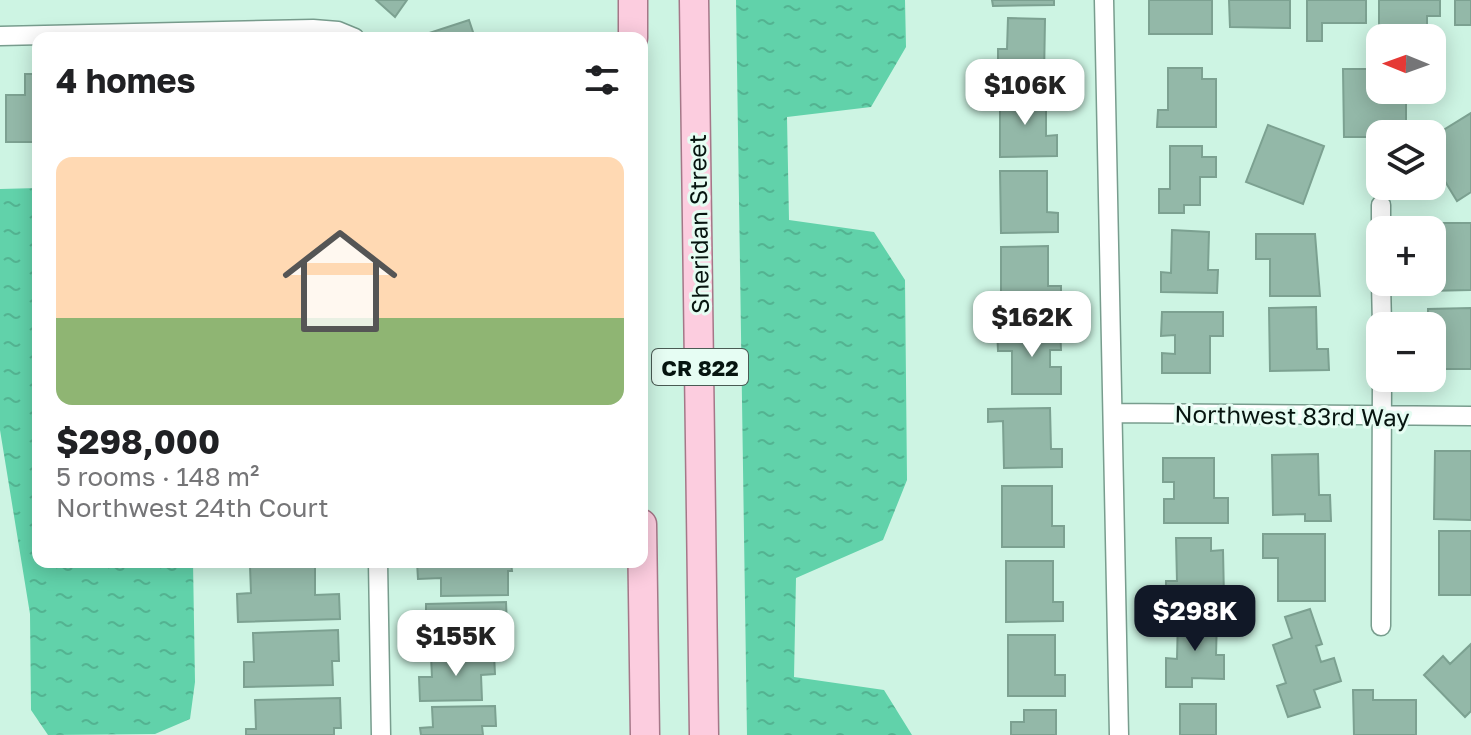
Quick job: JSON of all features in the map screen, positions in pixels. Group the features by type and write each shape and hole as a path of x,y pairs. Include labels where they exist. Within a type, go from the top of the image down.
{"main road":[{"path":"633,0 633,32"},
{"name":"Sheridan Street","path":"694,0 704,735"},
{"path":"643,568 645,735"}],"street":[{"path":"1104,0 1119,735"},
{"path":"179,32 313,29 340,32"},
{"path":"0,36 32,35"},
{"path":"1381,205 1381,216"},
{"path":"1381,626 1382,392"},
{"name":"Northwest 83rd Way","path":"1113,413 1471,416"},
{"path":"378,568 381,735"}],"water":[{"path":"736,0 905,0 906,47 871,107 787,117 789,220 874,232 905,280 907,480 883,540 796,578 794,677 884,690 912,735 747,735"},
{"path":"32,188 32,568 193,568 195,682 190,719 155,734 48,735 31,710 30,614 0,430 0,189"}],"building":[{"path":"376,0 407,0 395,17"},
{"path":"992,0 1054,0 1054,5 993,6"},
{"path":"1149,0 1212,0 1212,34 1149,34"},
{"path":"1229,0 1290,0 1290,28 1230,27"},
{"path":"1307,0 1366,0 1366,23 1322,23 1322,41 1307,41"},
{"path":"1379,0 1440,0 1440,16 1427,16 1427,24 1379,24"},
{"path":"1455,0 1471,0 1471,25 1455,25"},
{"path":"1008,18 1045,19 1044,78 998,77 998,49 1007,49"},
{"path":"469,20 473,32 432,32"},
{"path":"1168,68 1202,68 1202,79 1216,79 1216,127 1157,127 1158,110 1168,110"},
{"path":"1343,69 1366,69 1366,104 1406,104 1406,120 1366,120 1366,137 1344,137"},
{"path":"25,74 32,74 32,142 6,142 6,95 25,95"},
{"path":"1000,94 1046,94 1046,136 1057,135 1057,156 1000,157"},
{"path":"1471,113 1471,192 1457,201 1446,183 1446,128"},
{"path":"1268,125 1324,146 1303,204 1246,182"},
{"path":"1170,146 1202,146 1202,157 1216,157 1216,177 1200,177 1200,205 1184,205 1184,213 1159,213 1159,189 1170,189"},
{"path":"1000,171 1047,171 1047,212 1058,213 1058,232 1001,233"},
{"path":"1446,223 1471,223 1471,290 1446,291"},
{"path":"1172,230 1209,232 1208,270 1218,270 1217,293 1161,292 1161,272 1171,273"},
{"path":"1256,234 1315,234 1320,296 1270,296 1270,259 1256,259"},
{"path":"1048,246 1048,286 1061,286 1061,315 1033,315 1034,307 1001,307 1001,247"},
{"path":"1316,307 1317,349 1328,349 1329,370 1270,371 1269,308"},
{"path":"1471,308 1471,369 1446,369 1446,312 1428,312 1428,309"},
{"path":"1162,312 1223,312 1223,336 1210,336 1210,373 1162,373 1162,353 1175,354 1175,335 1161,336"},
{"path":"997,327 1060,327 1061,350 1050,350 1050,367 1061,367 1061,394 1012,394 1012,351 998,351"},
{"path":"1050,408 1051,449 1062,449 1062,467 1004,468 1003,421 988,422 988,409"},
{"path":"1435,451 1471,451 1471,520 1434,519"},
{"path":"1318,454 1319,495 1330,495 1331,521 1305,521 1305,514 1273,515 1272,455"},
{"path":"1163,458 1214,458 1214,498 1228,498 1228,523 1164,523 1164,499 1174,499 1174,482 1163,482"},
{"path":"1002,486 1052,486 1052,526 1064,526 1064,547 1002,547"},
{"path":"1439,531 1471,531 1471,595 1439,595"},
{"path":"1263,534 1325,534 1325,601 1278,601 1278,558 1263,558"},
{"path":"1176,538 1211,538 1211,551 1223,550 1224,598 1166,599 1166,581 1177,581"},
{"path":"1006,561 1053,561 1053,602 1063,602 1063,621 1006,622"},
{"path":"250,568 315,568 315,595 339,594 340,619 238,622 237,594 251,593"},
{"path":"417,568 512,568 512,571 508,571 508,595 441,596 441,578 418,579"},
{"path":"506,602 507,627 484,628 484,648 418,650 418,625 426,625 426,604"},
{"path":"1310,609 1322,644 1316,646 1321,662 1334,658 1341,681 1314,690 1320,707 1288,717 1277,686 1286,683 1273,645 1292,638 1285,617"},
{"path":"1178,617 1217,618 1216,655 1224,655 1224,679 1192,678 1192,687 1166,687 1166,658 1177,659"},
{"path":"338,630 339,661 332,661 333,685 244,687 244,662 254,662 253,633"},
{"path":"1008,635 1055,635 1055,675 1065,675 1065,696 1008,696"},
{"path":"1471,644 1471,711 1465,717 1424,675 1443,656 1450,664"},
{"path":"494,654 495,674 481,675 482,700 420,701 419,677 432,677 431,656"},
{"path":"1353,690 1373,690 1373,700 1416,700 1416,735 1354,735"},
{"path":"340,698 341,728 334,728 334,735 246,735 246,729 256,729 255,700"},
{"path":"1180,704 1216,704 1216,735 1180,735"},
{"path":"495,706 496,726 482,726 483,735 421,735 420,728 433,727 432,707"},
{"path":"1024,710 1056,710 1056,735 1011,735 1011,722 1024,722"}]}
